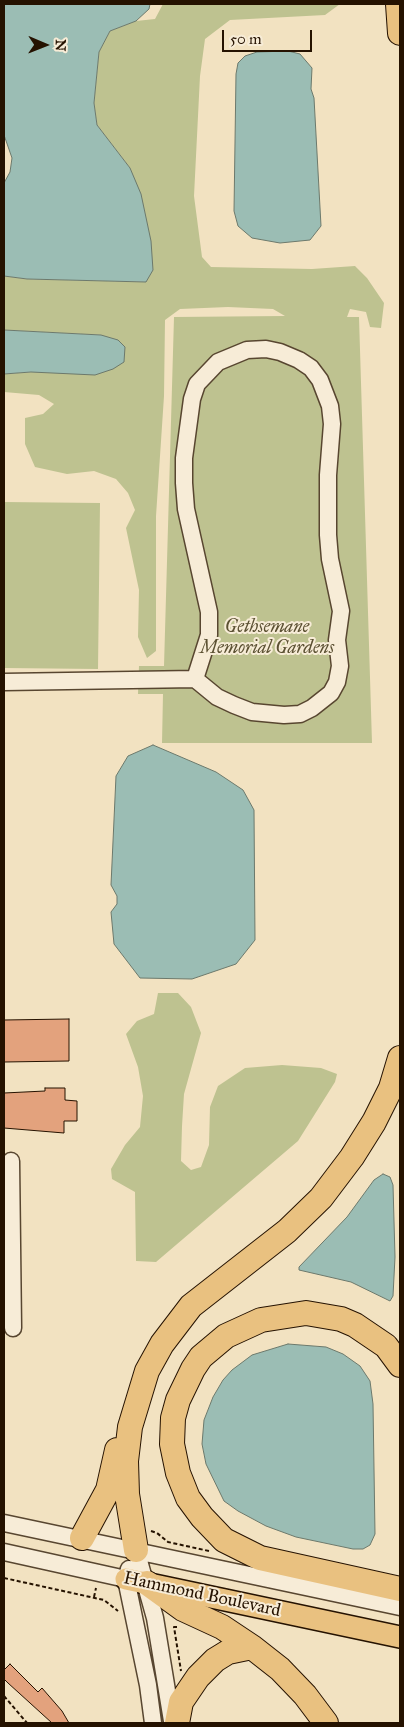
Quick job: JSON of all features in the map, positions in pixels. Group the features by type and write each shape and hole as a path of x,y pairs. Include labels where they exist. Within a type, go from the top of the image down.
{"highway":[{"path":"398,4 400,33"},
{"path":"136,1550 127,1494 126,1461 130,1427 148,1371 162,1344 191,1306 287,1231 322,1198 352,1157 374,1122 391,1088 400,1058"},
{"path":"398,1597 260,1558 224,1540 202,1517 188,1498 175,1458 172,1432 178,1400 184,1383 201,1357 226,1336 260,1320 306,1313 341,1319 363,1330 386,1346 400,1365"},
{"path":"82,1538 108,1490 122,1419 136,1383 148,1371"},
{"path":"136,1581 183,1609 222,1627 252,1647 280,1669 326,1723"},
{"path":"177,1723 181,1702 198,1677 228,1652 252,1647"}],"main road":[{"name":"Hammond Boulevard","path":"136,1581 396,1636"}],"street":[{"path":"4,682 195,679 217,696 252,712 284,715 300,714 312,708 327,696 337,682 340,666 337,640 341,611 330,559 328,535 328,475 332,424 330,406 320,380 311,368 280,352 266,349 247,350 218,362 197,384 192,399 184,458 186,509 209,612 209,635 195,679"},
{"path":"13,1161 15,1328"},
{"name":"Hammond Boulevard","path":"4,1523 136,1550 398,1597"},
{"path":"136,1550 136,1581 153,1723"},
{"name":"Hammond Boulevard","path":"4,1552 136,1581"},
{"path":"136,1581 158,1632 173,1723"}],"path":[{"path":"4,1578 104,1600 120,1614"},
{"path":"4,1696 27,1723"}],"green space":[{"name":"Gethsemane Memorial Gardens","path":"163,4 340,4 325,15 230,20 205,39 200,76 194,196 202,257 211,267 312,269 355,266 367,278 384,303 381,328 370,327 366,312 350,309 347,317 359,317 372,743 162,743 163,694 138,694 139,666 164,666 174,317 285,316 273,309 228,307 180,309 165,320 164,396 156,516 156,651 147,658 138,637 139,590 126,528 135,510 128,493 116,479 94,471 67,474 35,467 25,444 25,418 43,414 54,404 39,395 4,392 4,374 31,372 101,335 4,330 4,276 27,279 145,282 130,168 97,125 94,103 99,52 110,31 136,21 155,19"},
{"path":"4,502 100,503 98,669 4,668"},
{"path":"158,993 178,993 191,1007 201,1033 184,1094 181,1161 191,1170 201,1167 209,1145 210,1107 218,1086 245,1068 282,1065 321,1068 337,1074 335,1082 298,1141 156,1262 136,1261 135,1192 112,1179 111,1169 125,1145 140,1127 143,1096 138,1067 126,1034 137,1021 154,1014"}],"water":[{"path":"4,4 150,4 149,9 136,21 110,31 99,52 94,103 97,125 130,168 141,194 151,241 153,270 146,282 27,279 4,276 4,183 10,172 12,158 4,135"},
{"path":"288,51 300,54 312,68 311,89 314,98 321,226 310,240 280,243 252,238 238,226 234,211 236,74 238,63 245,56 257,52"},
{"path":"4,330 101,335 118,340 125,347 124,362 113,369 95,375 31,372 4,374"},
{"path":"153,745 216,772 243,790 254,810 255,940 236,964 192,979 140,978 114,944 111,912 117,904 117,896 111,885 116,776 128,756"},
{"path":"383,1174 390,1177 393,1185 395,1257 393,1296 390,1301 351,1282 299,1270 299,1267 347,1217 374,1180"},
{"path":"288,1344 326,1347 343,1354 360,1366 370,1381 373,1404 375,1534 370,1545 363,1549 353,1549 296,1537 266,1526 238,1511 224,1501 206,1464 202,1444 204,1420 213,1397 223,1380 232,1370 252,1355"}],"building":[{"path":"69,1019 69,1061 4,1062 4,1020"},
{"path":"45,1088 65,1088 65,1100 77,1101 77,1121 64,1121 64,1133 4,1128 4,1093 45,1091"},
{"path":"10,1664 38,1692 42,1688 62,1711 69,1723 52,1723 4,1679 4,1670"}]}
